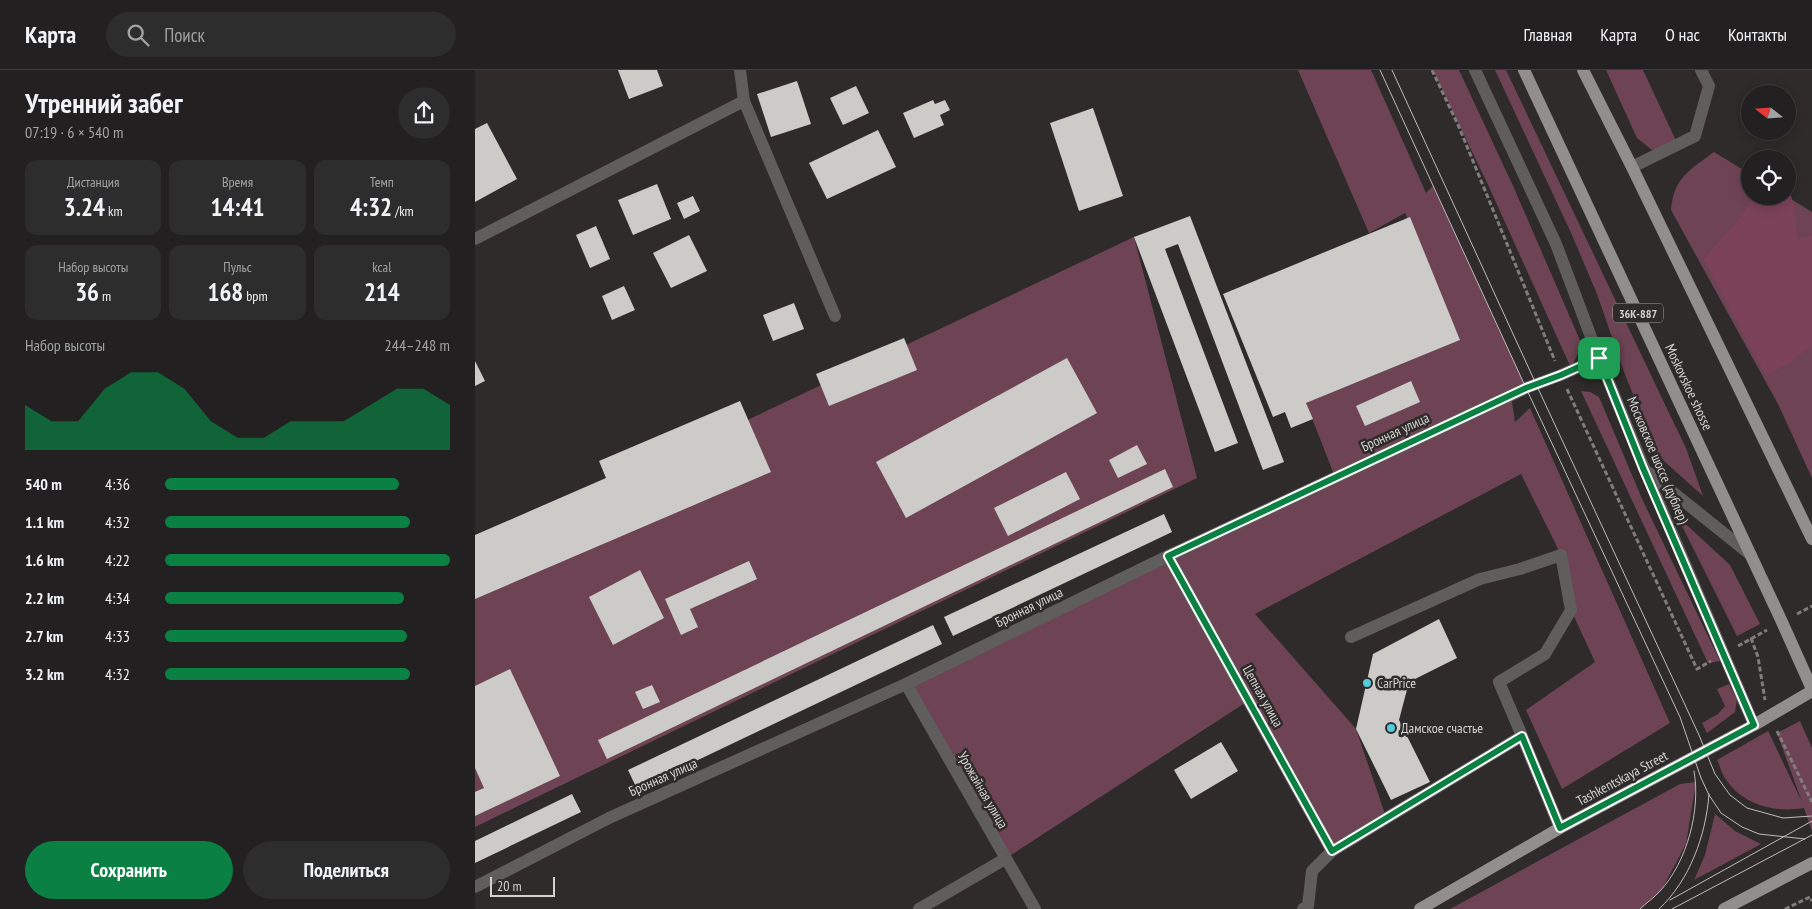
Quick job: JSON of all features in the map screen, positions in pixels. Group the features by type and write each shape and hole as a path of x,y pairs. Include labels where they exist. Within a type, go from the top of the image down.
{"main road":[{"name":"Moskovskoe shosse","path":"1524,70 1751,555 1812,690"},
{"path":"1583,70 1632,167 1812,540"},
{"name":"Tashkentskaya Street","path":"1420,909 1560,828 1754,725 1812,690"},
{"path":"1724,909 1812,863"}],"street":[{"path":"740,70 744,101 835,316"},
{"name":"Московское шоссе (дублер)","path":"1475,70 1556,244 1643,468 1754,725"},
{"path":"1632,167 1695,136 1709,86 1701,70"},
{"path":"475,240 744,101"},
{"name":"Бронная улица","path":"475,887 609,818 906,684 1168,556 1526,388 1599,358"},
{"path":"1643,468 1751,555"},
{"path":"1351,637 1480,579 1520,569 1561,555 1571,610 1545,654 1499,682 1560,828"},
{"name":"Цепная улица","path":"1168,556 1332,851"},
{"name":"Урожайная улица","path":"906,684 1035,909"},
{"path":"1303,909 1308,906 1312,871 1332,851 1522,736"},
{"path":"919,909 1005,859"}],"path":[{"path":"1740,644 1764,632"},
{"path":"1751,638 1758,658 1764,699"},
{"path":"1777,732 1812,802"},
{"path":"1785,909 1810,897 1812,901"}],"shaded area":[{"path":"1298,70 1371,70 1426,193 1433,186 1526,388 1511,395 1515,422 1530,408 1670,723 1562,789 1526,710 1595,662 1571,610 1561,555 1521,474 1255,614 1356,729 1386,817 1332,851 1248,701 1005,859 906,684 1335,477 1306,403 1460,340 1405,213 1369,233"},
{"path":"1433,70 1459,70 1514,188 1582,345 1571,368 1489,187"},
{"path":"1495,70 1506,70 1686,448 1703,496 1657,453 1624,372 1597,294 1572,235"},
{"path":"1606,70 1643,70 1678,145 1652,150 1637,138"},
{"path":"1714,152 1741,168 1741,205 1796,205 1796,202 1812,212 1812,478 1778,404 1671,210 1680,182 1691,170"},
{"path":"1748,205 1793,205 1798,239 1812,236 1812,346 1766,376 1704,259 1744,213"},
{"path":"1134,237 1197,478 475,827 475,549"},
{"path":"1581,391 1590,392 1599,397 1643,501 1720,661 1708,663"},
{"path":"1677,516 1730,565 1760,624 1737,636"},
{"path":"1729,684 1737,700 1735,712 1707,733 1702,723 1718,714 1725,706 1717,689"},
{"path":"1800,721 1812,748 1812,831 1804,808 1770,808 1750,801 1740,795 1724,776 1717,760 1768,731 1802,802 1777,733"},
{"path":"1696,782 1686,844 1661,891 1640,909 1450,909 1680,784"},
{"path":"1715,814 1735,831 1761,844 1694,880 1705,855"}],"building":[{"path":"618,70 657,70 663,86 629,99"},
{"path":"797,81 811,124 771,137 757,94"},
{"path":"856,86 869,113 843,125 830,98"},
{"path":"933,100 935,104 945,100 950,110 940,115 944,125 914,138 903,113"},
{"path":"1093,108 1123,196 1079,211 1050,123"},
{"path":"487,123 517,179 475,202 475,129"},
{"path":"878,130 896,167 827,199 809,163"},
{"path":"657,184 671,219 633,235 618,200"},
{"path":"693,196 700,211 684,219 677,203"},
{"path":"1190,216 1284,462 1263,470 1178,244 1165,249 1238,443 1215,452 1134,237"},
{"path":"1410,217 1460,340 1306,403 1313,419 1291,428 1285,412 1273,417 1223,294"},
{"path":"596,226 610,259 590,268 576,235"},
{"path":"689,235 707,271 671,288 653,253"},
{"path":"624,286 635,310 612,320 602,296"},
{"path":"794,303 804,329 773,341 763,315"},
{"path":"904,338 917,370 829,406 816,374"},
{"path":"1067,358 1097,413 906,518 876,462"},
{"path":"475,361 485,381 475,386"},
{"path":"1411,381 1420,402 1365,426 1356,406"},
{"path":"740,401 771,472 475,599 475,535 606,478 599,461"},
{"path":"1137,445 1147,464 1118,478 1109,460"},
{"path":"1165,469 1173,487 607,759 598,740"},
{"path":"1066,472 1080,499 1008,536 994,508"},
{"path":"1164,514 1172,532 953,636 944,617"},
{"path":"749,561 757,579 690,609 698,627 681,635 665,599"},
{"path":"640,570 664,618 613,645 589,597"},
{"path":"1439,619 1457,658 1409,682 1399,720 1430,782 1391,800 1356,729 1373,654"},
{"path":"933,625 942,644 637,789 628,770"},
{"path":"510,669 560,776 475,816 475,792 484,788 475,768 475,686"},
{"path":"652,685 660,702 643,709 635,692"},
{"path":"1221,742 1238,771 1191,799 1174,770"},
{"path":"572,794 581,812 475,863 475,841"}],"tram line":[{"path":"1380,70 1680,717 1701,778 1709,795 1721,813 1742,827 1759,834 1805,839"},
{"path":"1392,70 1699,735 1715,774 1730,795 1747,808 1783,818 1812,816"},
{"path":"1640,909 1658,894 1678,866 1684,851 1690,835 1693,818 1696,786 1694,771"},
{"path":"1659,909 1679,885 1695,856 1704,825 1709,794"},
{"path":"1670,900 1812,821"},
{"path":"1672,909 1812,835"}],"place":[{"name":"CarPrice","path":"1367,683"},
{"name":"Дамское счастье","path":"1391,728"}],"route":[{"path":"1599,358 1643,468 1754,725 1560,828 1522,736 1332,851 1168,556 1526,388 1599,358"}]}
